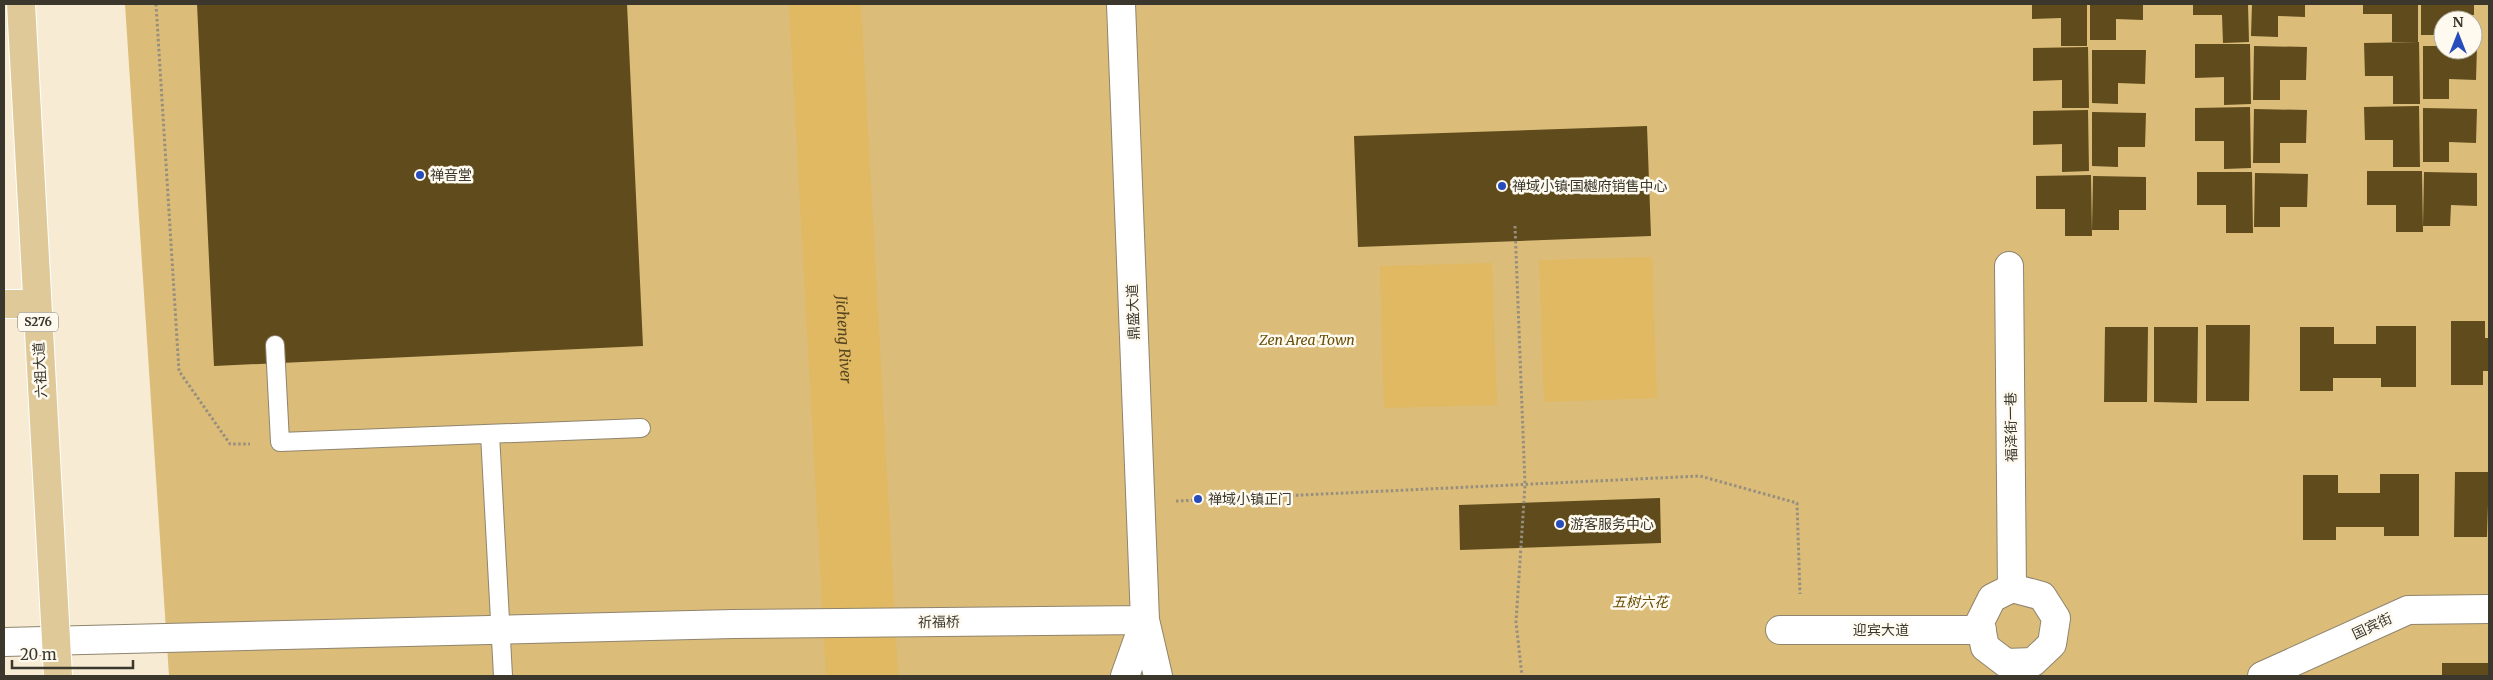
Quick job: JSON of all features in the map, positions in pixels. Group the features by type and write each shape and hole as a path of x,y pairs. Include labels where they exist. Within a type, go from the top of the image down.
{"main road":[{"name":"六祖大道","path":"21,4 36,304 58,676"},
{"path":"4,304 36,304"}],"street":[{"name":"鼎盛大道","path":"1121,4 1145,620 1158,676"},
{"name":"福泽街一巷","path":"2009,266 2012,588"},
{"path":"2012,588 2042,596 2056,618 2052,644 2033,662 2016,670 1985,647 1980,622 1992,598 2012,588"},
{"name":"国宾街","path":"2262,676 2408,610 2489,609"},
{"name":"鼎盛大道","path":"1125,676 1145,620"},
{"name":"祈福桥","path":"4,642 733,624 1145,620"},
{"name":"迎宾大道","path":"1790,630 1982,630"}],"lane":[{"path":"275,345 280,442 642,428"},
{"path":"490,434 503,676"}],"path":[{"path":"156,4 179,371 230,444 280,442"},
{"path":"1515,226 1525,485 1516,622 1522,676"},
{"path":"1141,504 1198,498 1700,476 1797,503 1790,630"}],"green space":[{"name":"Zen Area Town","path":"125,4 2489,4 2489,676 169,676"}],"shaded area":[{"path":"1652,257 1657,398 1544,402 1539,260"},
{"path":"1492,263 1497,405 1384,408 1380,266"}],"building":[{"name":"禅音堂","path":"197,4 627,4 643,346 214,366"},
{"path":"2032,4 2087,4 2087,46 2061,46 2061,18 2032,19"},
{"path":"2090,4 2143,4 2143,20 2116,19 2116,40 2090,40"},
{"path":"2193,4 2248,4 2249,42 2223,43 2222,15 2193,15"},
{"path":"2252,4 2305,4 2305,17 2278,16 2278,37 2251,36"},
{"path":"2363,4 2418,4 2418,42 2392,42 2392,14 2363,14"},
{"path":"2421,4 2474,4 2474,10 2433,10 2433,35 2421,35"},
{"path":"2419,42 2420,104 2393,104 2393,76 2365,76 2364,43"},
{"path":"2195,44 2250,44 2251,104 2224,105 2224,77 2195,78"},
{"path":"2254,46 2307,47 2306,80 2280,80 2280,100 2253,100"},
{"path":"2423,46 2433,46 2433,60 2477,60 2476,80 2449,79 2449,99 2423,99"},
{"path":"2088,47 2089,108 2062,108 2062,80 2033,81 2033,48"},
{"path":"2092,50 2146,50 2145,84 2118,83 2118,104 2092,103"},
{"path":"2419,106 2420,167 2393,167 2393,140 2365,140 2364,107"},
{"path":"2250,107 2251,168 2224,169 2224,141 2195,141 2195,108"},
{"path":"2423,108 2477,109 2476,143 2449,142 2449,162 2423,162"},
{"path":"2254,109 2307,110 2306,143 2280,143 2280,163 2253,163"},
{"path":"2088,110 2089,171 2062,172 2062,144 2033,145 2033,111"},
{"path":"2092,112 2146,113 2145,147 2118,147 2118,167 2092,166"},
{"name":"禅域小镇·国樾府销售中心","path":"1647,126 1651,236 1358,247 1354,136"},
{"path":"2367,171 2422,171 2423,232 2396,232 2396,205 2367,205"},
{"path":"2197,172 2252,172 2253,233 2226,233 2226,205 2197,205"},
{"path":"2424,172 2477,173 2477,206 2451,205 2450,226 2423,226"},
{"path":"2255,173 2308,174 2307,207 2280,207 2280,227 2254,227"},
{"path":"2091,175 2092,236 2065,236 2065,209 2036,209 2036,176"},
{"path":"2093,176 2146,177 2146,210 2119,210 2119,230 2092,230"},
{"path":"2451,321 2485,321 2485,338 2489,338 2489,371 2483,371 2483,385 2451,385"},
{"path":"2206,325 2250,325 2249,401 2206,401"},
{"path":"2376,326 2416,326 2416,387 2381,387 2381,378 2333,378 2333,391 2300,391 2300,327 2334,327 2334,344 2376,344"},
{"path":"2105,327 2148,327 2147,402 2104,402"},
{"path":"2154,327 2198,327 2197,403 2154,402"},
{"path":"2455,472 2489,472 2487,537 2454,537"},
{"path":"2380,474 2419,474 2419,536 2384,536 2384,527 2336,527 2336,540 2303,540 2303,475 2338,475 2338,493 2380,493"},
{"name":"游客服务中心","path":"1660,498 1661,543 1460,550 1459,505"},
{"path":"2442,663 2489,663 2489,676 2442,676"}],"waterway":[{"name":"Jicheng River","path":"825,4 862,676"}],"place":[{"name":"禅音堂","path":"420,175"},
{"name":"禅域小镇·国樾府销售中心","path":"1502,186"},
{"name":"禅域小镇正门","path":"1198,499"},
{"name":"游客服务中心","path":"1560,524"}],"park label":[{"name":"五树六花","path":"1640,602"}]}
